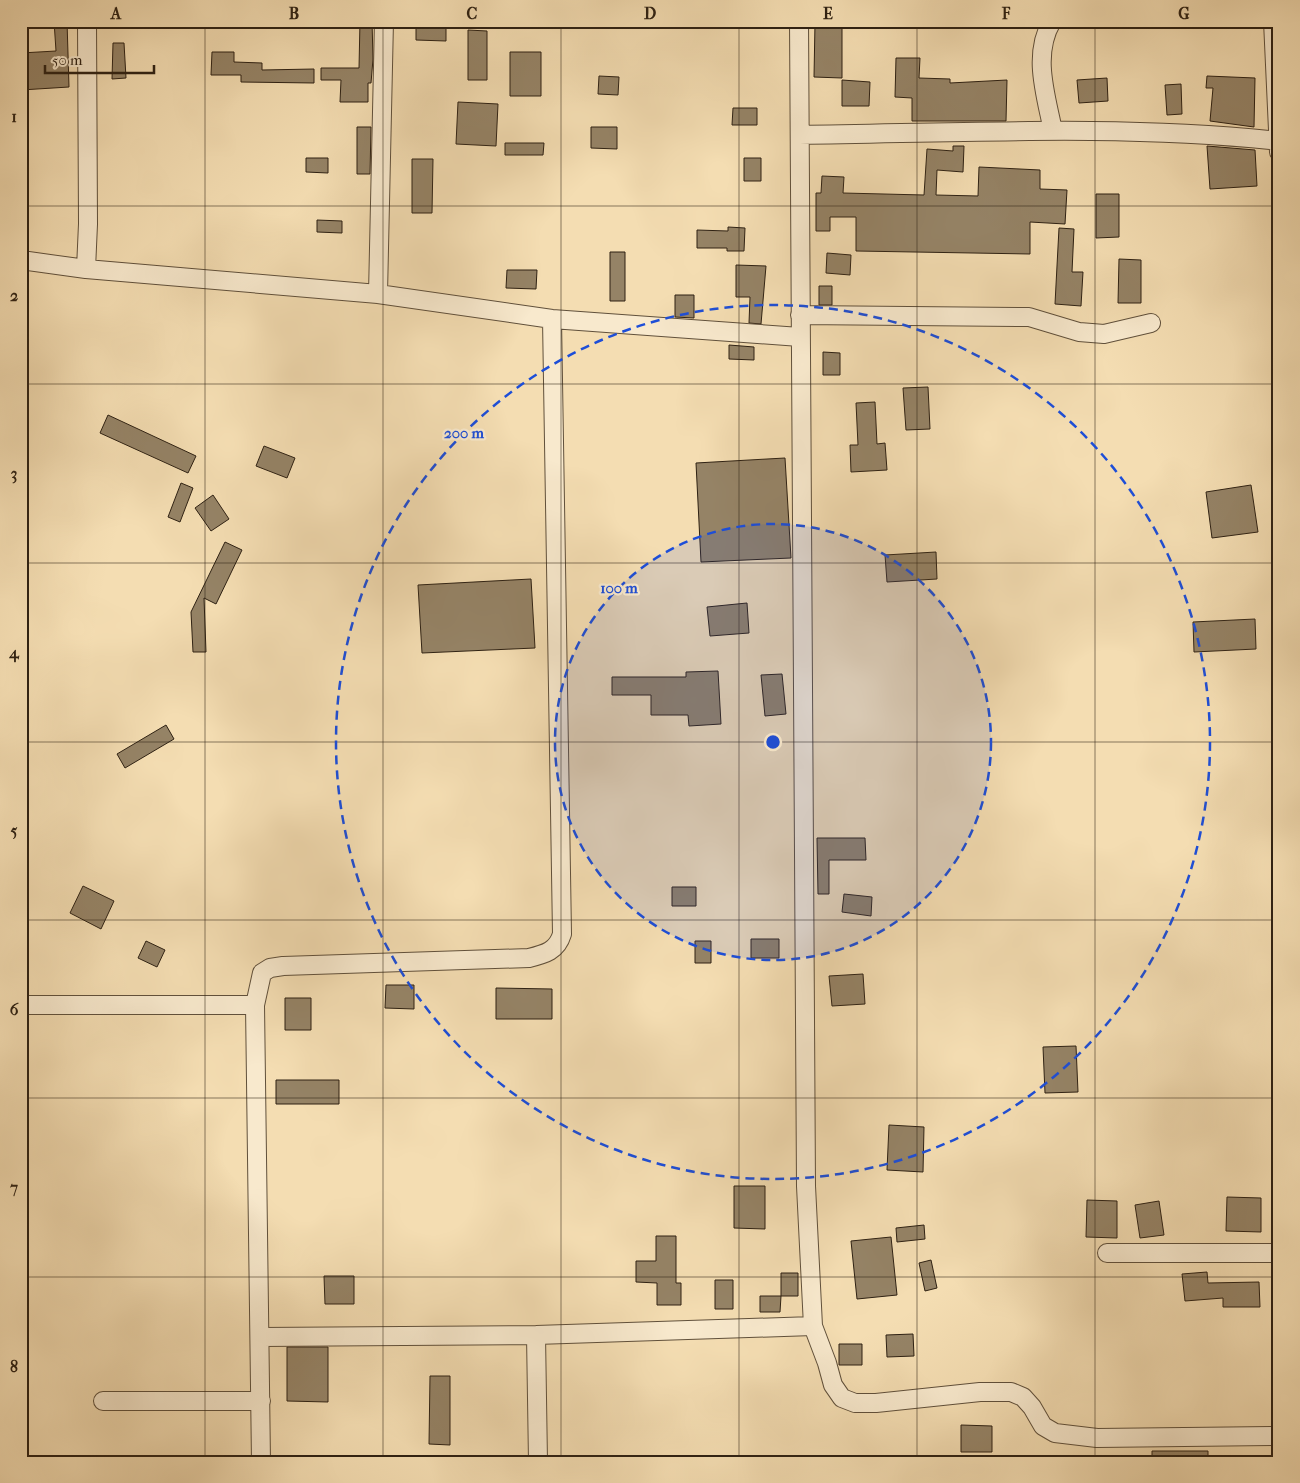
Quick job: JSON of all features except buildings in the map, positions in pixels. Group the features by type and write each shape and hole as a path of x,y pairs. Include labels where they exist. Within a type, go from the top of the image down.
{"street":[{"path":"86,269 88,224 87,21"},
{"path":"378,294 384,21"},
{"path":"799,21 806,1186 813,1326 820,1341 833,1385 842,1398 855,1403 876,1403 980,1392 1011,1392 1023,1397 1032,1407 1043,1426 1055,1434 1097,1438 1279,1436"},
{"path":"1052,21 1044,34 1040,63 1052,132"},
{"path":"1272,21 1279,153"},
{"path":"800,134 1052,132 1232,135 1278,141"},
{"path":"21,260 86,269 378,294 552,319 800,337"},
{"path":"800,315 1029,317 1079,332 1104,334 1151,323"},
{"path":"261,1462 261,1337 255,1005 262,972 270,968 529,958 546,954 559,944 562,934 552,319"},
{"path":"21,1005 255,1005"},
{"path":"1107,1253 1279,1253"},
{"path":"261,1337 536,1335 813,1326"},
{"path":"536,1335 538,1462"},
{"path":"103,1400 261,1401"}]}
